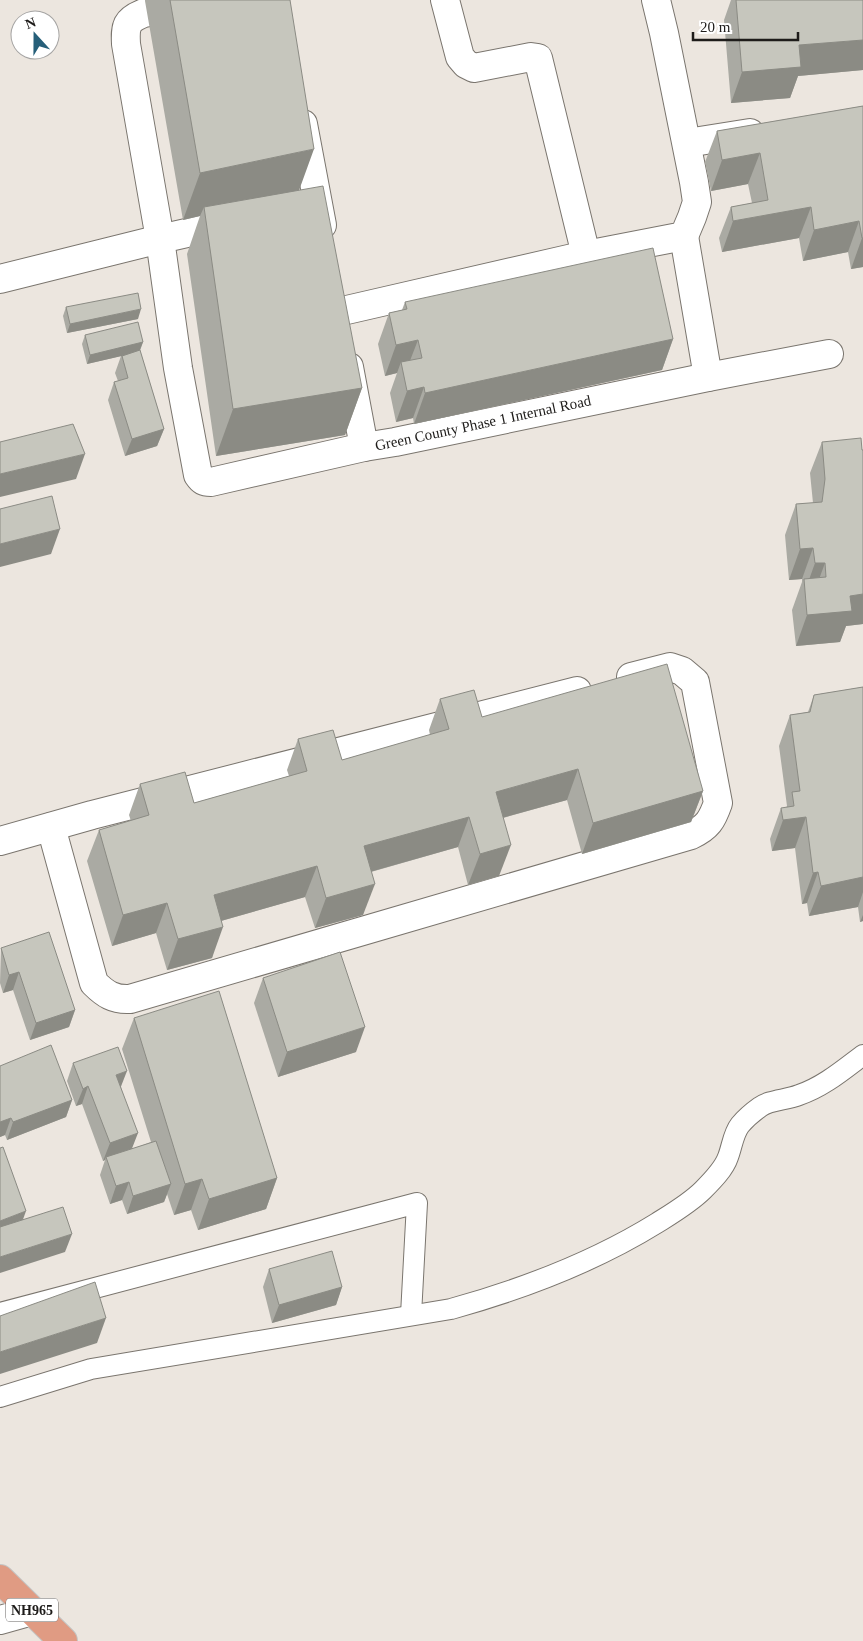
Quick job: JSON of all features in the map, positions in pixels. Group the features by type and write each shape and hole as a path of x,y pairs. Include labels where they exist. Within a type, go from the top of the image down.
{"highway":[{"name":"NH965","path":"4,1587 64,1641"}],"street":[{"path":"209,0 134,16 128,23 125,32 160,239 178,368 198,475 201,480 211,482 364,447"},
{"path":"445,0 460,57 466,64 474,68 531,56 538,58 586,255"},
{"path":"656,0 687,143 696,202 684,236 708,377"},
{"path":"298,98 327,253"},
{"path":"687,143 775,129"},
{"path":"290,211 318,205"},
{"path":"0,279 160,239 253,219"},
{"name":"Green County Phase 1 Internal Road","path":"684,236 337,302 364,447 829,354"},
{"path":"0,841 51,827 670,667 682,671 695,682 718,803 713,818 703,829 692,835 130,999 120,1000 102,992 94,983 51,827"},
{"path":"0,1620 32,1611"}],"lane":[{"path":"0,1396 91,1369 451,1309 500,1296 587,1260 644,1231 678,1210 703,1190 721,1170 728,1158 739,1126 762,1106 817,1088 835,1077 863,1055"},
{"path":"0,1313 417,1203 411,1315"}],"building":[{"path":"170,0 290,0 314,149 200,173"},
{"path":"736,0 863,0 863,40 799,45 801,67 742,72"},
{"path":"863,106 863,238 859,221 814,230 811,207 733,221 731,207 768,200 760,153 722,160 717,131"},
{"path":"323,186 362,388 233,409 204,207"},
{"path":"653,248 673,339 425,393 424,387 407,391 401,362 422,358 418,340 396,345 389,313 407,309 405,302"},
{"path":"138,293 141,309 70,324 66,307"},
{"path":"138,322 143,342 90,355 85,335"},
{"path":"140,350 164,429 132,439 114,382 128,378 122,356"},
{"path":"73,424 85,454 0,474 0,442"},
{"path":"861,438 863,450 863,594 850,596 852,611 807,615 804,579 826,577 825,563 815,563 813,548 800,549 796,504 822,502 825,479 822,442"},
{"path":"52,496 60,529 0,544 0,509"},
{"path":"667,664 703,791 593,823 578,769 496,792 511,845 480,854 469,817 364,846 375,884 326,898 317,866 214,895 223,927 178,939 167,903 123,915 99,830 149,815 140,784 185,772 194,803 307,771 298,739 333,730 342,760 449,729 440,699 474,690 482,717"},
{"path":"863,687 863,877 821,886 818,872 813,873 806,817 783,820 781,808 794,806 792,792 800,791 790,715 810,712 814,695"},
{"path":"49,932 75,1010 36,1023 19,972 9,975 1,948"},
{"path":"340,952 365,1027 287,1052 263,978"},
{"path":"219,991 277,1178 209,1199 202,1179 185,1184 134,1018"},
{"path":"51,1045 72,1100 13,1122 11,1118 0,1122 0,1066"},
{"path":"118,1047 127,1071 116,1075 138,1133 110,1143 88,1086 83,1089 73,1063"},
{"path":"156,1141 171,1184 133,1196 129,1182 116,1186 106,1157"},
{"path":"3,1147 26,1211 0,1221 0,1148"},
{"path":"63,1207 72,1234 0,1257 0,1227"},
{"path":"332,1251 342,1287 279,1305 269,1269"},
{"path":"95,1282 106,1318 0,1352 0,1316"}]}
